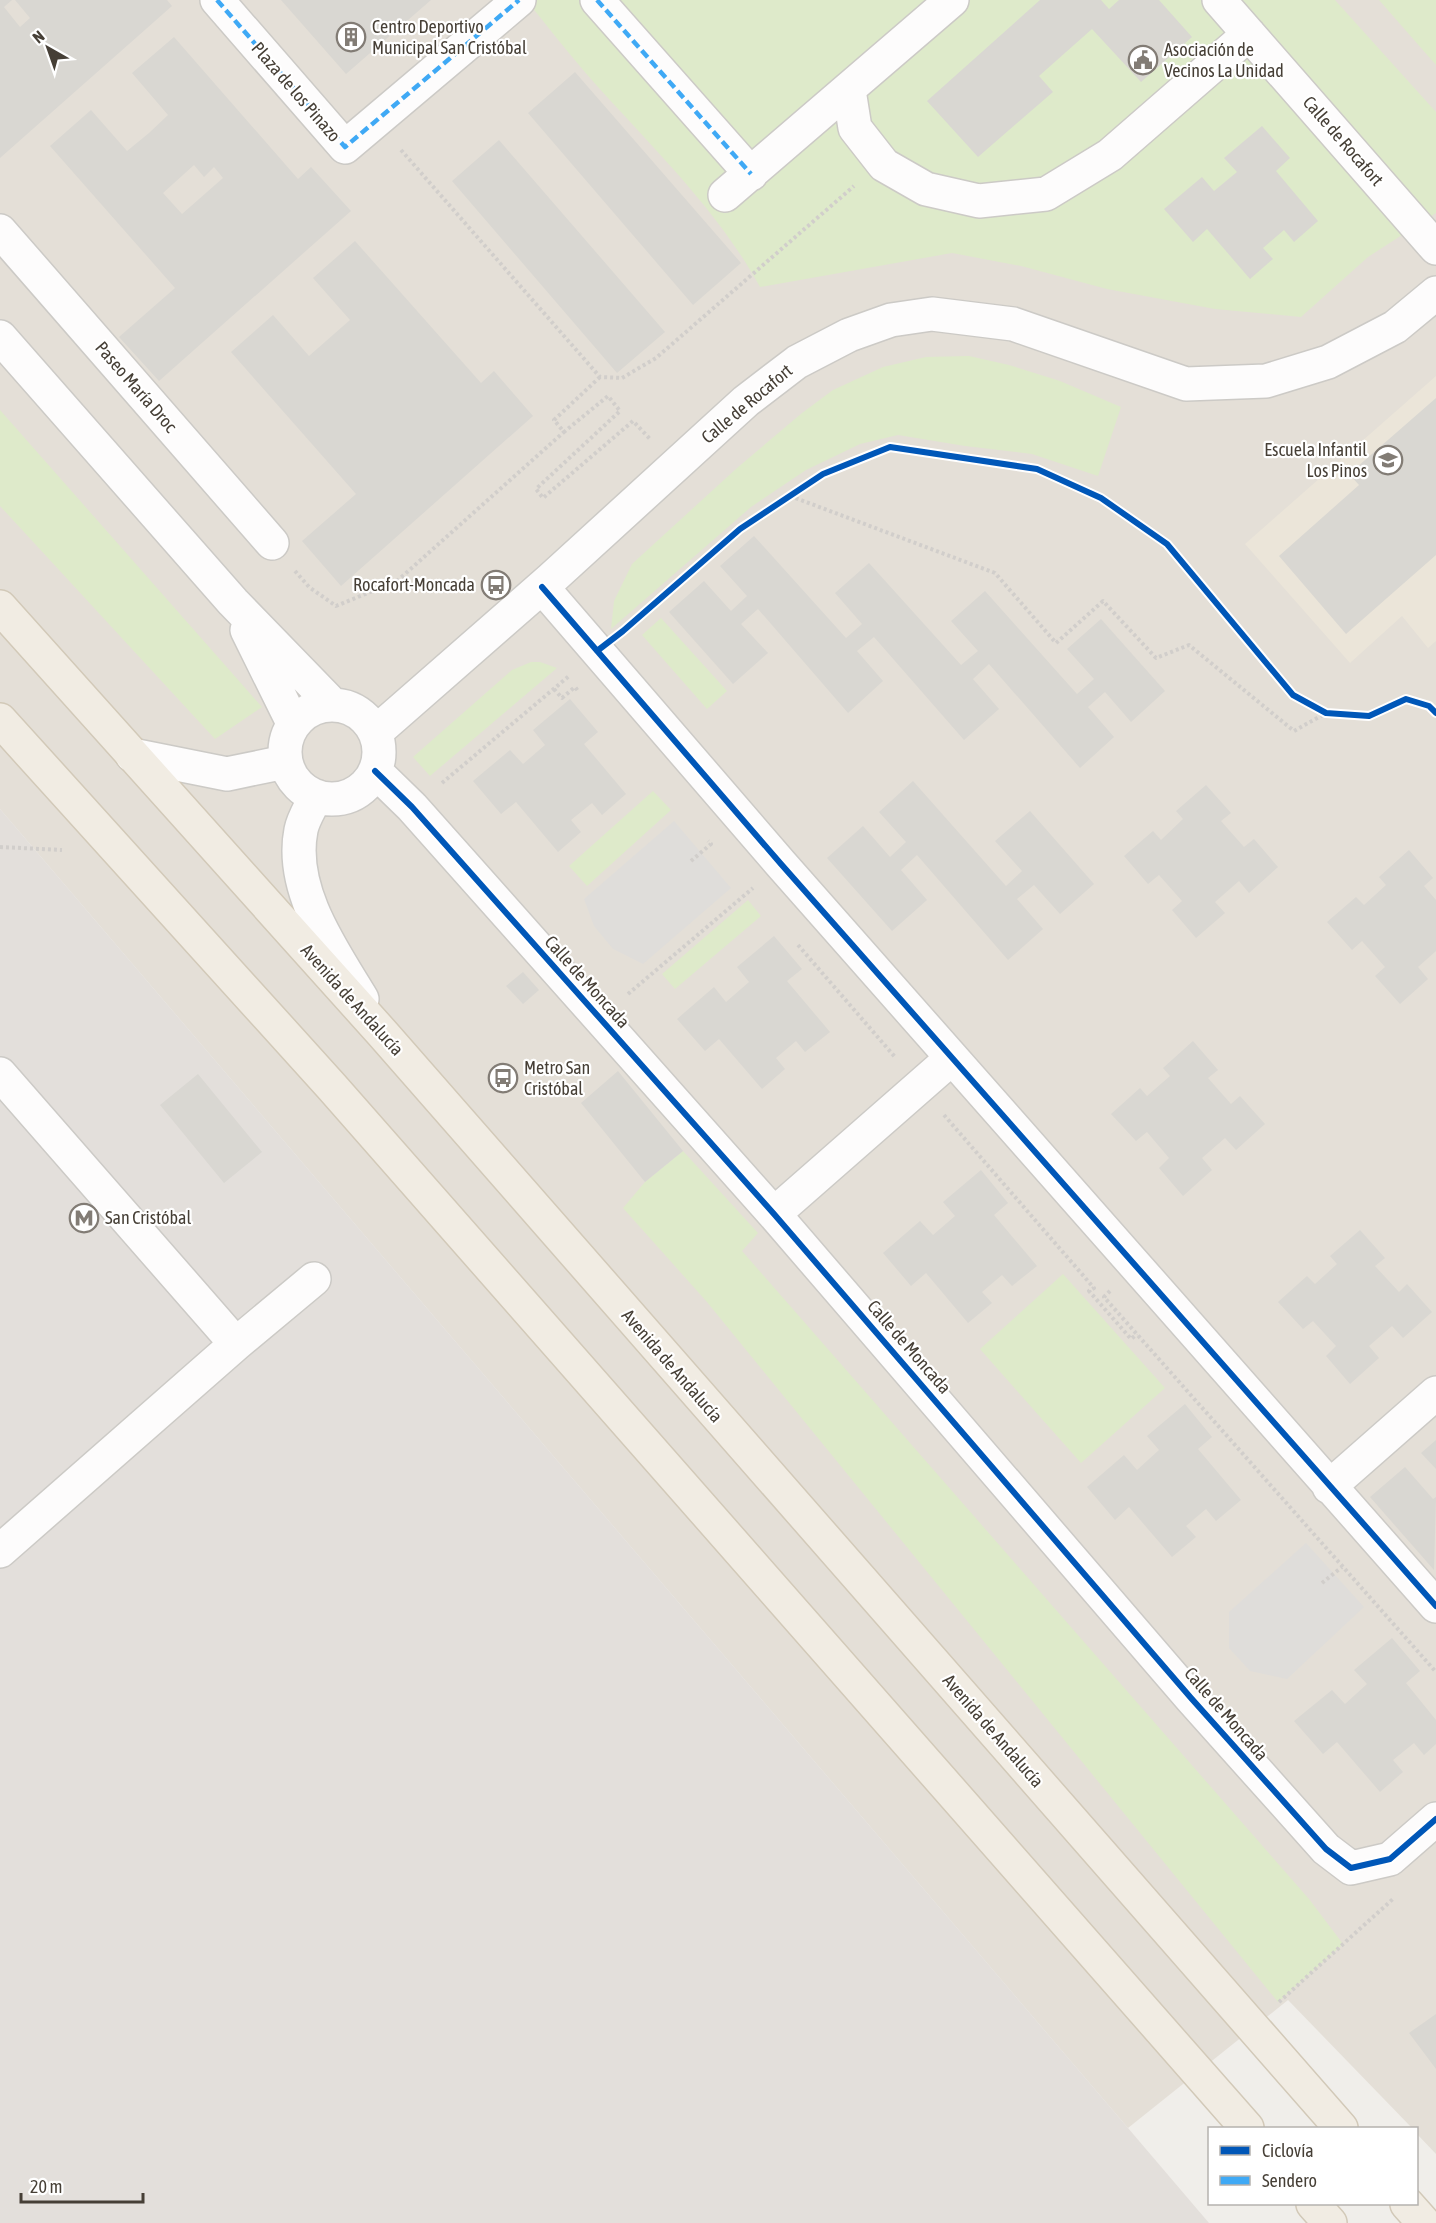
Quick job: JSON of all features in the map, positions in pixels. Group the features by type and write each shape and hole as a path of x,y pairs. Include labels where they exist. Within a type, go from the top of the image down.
{"main road":[{"name":"Avenida de Andalucía","path":"0,607 383,1034 1340,2127"},
{"path":"0,720 332,1087 1246,2127"},
{"path":"1314,2205 1330,2223"},
{"path":"1408,2205 1424,2223"}],"street":[{"name":"Plaza de los Pinazo","path":"217,0 345,147 519,0"},
{"path":"597,0 752,174"},
{"path":"725,195 951,0"},
{"name":"Calle de Rocafort","path":"1219,0 1436,248"},
{"path":"849,90 855,128 884,165 926,189 979,201 1046,194 1110,155 1249,34"},
{"name":"Paseo María Droc","path":"0,231 272,543"},
{"name":"Calle de Rocafort","path":"375,733 542,587 746,401 797,362 849,334 891,320 932,314 1013,324 1186,384 1266,381 1328,362 1395,327 1436,293"},
{"path":"0,337 233,602 333,705"},
{"path":"542,587 781,864 1436,1606"},
{"path":"233,602 293,723"},
{"path":"333,705 350,708 364,718 375,733 379,752 375,771 365,786 350,795 333,799 316,796 296,783 285,762 285,742 293,723 311,709 333,705"},
{"path":"132,755 227,774 285,762"},
{"name":"Calle de Moncada","path":"375,771 412,807 774,1214 1191,1698 1326,1849 1352,1868 1390,1859 1436,1819"},
{"path":"316,796 301,829 300,867 315,921 383,1034"},
{"path":"774,1214 952,1058"},
{"path":"0,1074 236,1344"},
{"path":"0,1551 314,1278"},
{"path":"1329,1486 1436,1393"}],"path":[{"path":"376,122 600,377"},
{"path":"564,432 554,420 600,377 622,378 656,358 854,185"},
{"path":"272,543 309,587 336,606 397,581 564,432 609,396 620,411 536,489 543,498 633,421 656,446"},
{"path":"781,502 798,491"},
{"path":"790,496 995,573 1056,643 1103,601 1156,658 1189,645 1294,731 1326,712"},
{"path":"433,790 570,675"},
{"path":"554,689 562,698 575,687 583,696"},
{"path":"1317,708 1336,713"},
{"path":"691,861 711,844 703,835"},
{"path":"0,847 62,850"},
{"path":"599,1018 781,864"},
{"path":"798,944 897,1059"},
{"path":"940,1110 1094,1288 1089,1291 1131,1339 1137,1334"},
{"path":"1116,1298 1110,1291 1104,1297 1436,1672"},
{"path":"1185,1390 1191,1385"},
{"path":"1322,1583 1342,1567"},
{"path":"1278,2002 1398,1894"}],"shaded area":[{"path":"0,0 1436,0 1436,2154 1418,2135 1418,2127 1411,2127 1288,2000 1128,2128 0,809"},
{"name":"Escuela Infantil Los Pinos","path":"1436,376 1436,641 1428,648 1402,616 1350,663 1245,544"},
{"path":"0,809 1128,2128 1209,2223 0,2223"},
{"path":"674,821 731,888 643,964 613,949 594,926 584,899"},
{"path":"1306,1543 1364,1607 1287,1679 1250,1671 1229,1648 1229,1612"}],"green space":[{"path":"526,0 1335,0 1436,112 1436,213 1368,257 1301,317 1215,309 1107,289 1021,266 952,253 760,287 742,257 701,201 584,71"},
{"path":"1379,0 1436,0 1436,65"},
{"path":"969,356 1009,365 1060,381 1121,407 1098,476 1032,454 898,435 860,444 806,470 751,507 611,629 614,601 632,564 737,468 802,413 833,390 883,367 926,357"},
{"path":"0,410 262,707 215,739 0,506"},
{"path":"661,618 727,691 707,709 642,635"},
{"path":"531,662 540,662 557,668 430,776 413,757 512,670"},
{"path":"653,791 671,810 587,886 569,866"},
{"path":"748,900 761,916 675,989 662,974"},
{"path":"683,1151 758,1233 742,1251 1309,1899 1343,1944 1278,2002 707,1302 623,1208 645,1182"},
{"path":"1063,1274 1165,1388 1081,1463 980,1349"}],"building":[{"path":"0,0 12,0 4,7 20,27 30,18 15,0 167,0 172,6 0,158"},
{"name":"Centro Deportivo Municipal San Cristóbal","path":"281,0 431,0 346,74"},
{"path":"1040,0 1101,0 1109,9 1119,0 1159,0 1192,37 1141,82 1092,29 1039,76 1053,92 978,157 927,101"},
{"path":"174,37 298,179 311,167 351,211 159,381 119,337 175,288 50,146 91,110 127,151 149,133 168,115 132,73","holes":["194,165 204,177 214,167 223,178 182,214 163,193"]},
{"path":"575,72 741,263 693,305 528,113"},
{"path":"1262,126 1290,158 1276,171 1318,221 1294,242 1284,230 1263,248 1273,259 1250,279 1207,229 1193,242 1164,209 1202,177 1214,191 1237,172 1224,158"},
{"path":"499,140 665,332 617,373 452,181"},
{"path":"355,241 481,383 494,371 533,416 341,586 302,541 356,494 231,352 273,315 309,356 350,320 313,278"},
{"name":"Escuela Infantil Los Pinos","path":"1436,398 1436,555 1346,634 1279,556 1359,485 1349,474"},
{"path":"754,536 846,638 862,624 835,593 869,563 961,665 978,651 951,621 985,591 1077,694 1094,679 1067,649 1101,619 1165,691 1131,722 1105,692 1088,707 1114,737 1080,768 989,664 973,679 999,709 964,740 874,637 857,651 883,681 848,713 758,609 741,624 768,653 733,684 669,612 704,581 731,611 747,596 720,566"},
{"path":"570,699 598,732 584,744 626,794 602,815 592,803 571,820 581,832 558,852 516,802 501,814 473,781 510,750 523,764 545,745 533,730"},
{"path":"913,781 1006,886 1022,871 995,841 1030,811 1094,884 1060,914 1034,885 1017,899 1043,929 1008,960 917,855 901,870 927,900 892,931 827,858 863,826 890,857 906,842 879,812"},
{"path":"1206,785 1231,813 1221,821 1244,847 1254,839 1278,867 1249,893 1239,881 1215,902 1225,913 1196,938 1172,910 1182,901 1159,875 1148,884 1124,856 1153,831 1161,840 1183,819 1176,811"},
{"path":"1409,850 1433,878 1424,886 1436,900 1436,951 1418,967 1428,979 1400,1004 1375,976 1385,967 1362,941 1352,950 1327,922 1356,897 1364,905 1386,885 1379,877"},
{"path":"774,936 802,969 787,981 830,1032 805,1052 796,1041 776,1058 785,1069 762,1089 719,1039 705,1051 677,1019 714,987 726,1002 749,982 737,967"},
{"path":"523,972 539,990 523,1004 506,986"},
{"path":"1193,1041 1218,1070 1208,1078 1231,1104 1240,1096 1265,1124 1236,1150 1225,1138 1202,1158 1212,1170 1183,1196 1159,1168 1169,1158 1147,1132 1136,1141 1111,1114 1140,1088 1147,1096 1170,1076 1163,1068"},
{"path":"618,1071 683,1151 645,1182 581,1103"},
{"path":"198,1074 262,1152 224,1183 160,1105"},
{"path":"981,1170 1008,1203 994,1215 1037,1266 1012,1286 1002,1275 982,1292 992,1303 968,1323 926,1273 911,1286 883,1253 920,1221 933,1235 955,1216 943,1202"},
{"path":"1360,1230 1385,1258 1375,1266 1399,1292 1407,1284 1432,1312 1403,1338 1392,1326 1369,1346 1379,1358 1350,1384 1326,1356 1336,1346 1313,1321 1303,1329 1278,1302 1307,1276 1315,1284 1337,1264 1330,1256"},
{"path":"1185,1404 1212,1437 1198,1449 1241,1500 1216,1521 1206,1509 1186,1526 1196,1537 1172,1557 1129,1507 1115,1520 1087,1487 1124,1455 1137,1470 1159,1450 1147,1436"},
{"path":"1436,1440 1436,1469 1421,1453"},
{"path":"1405,1467 1433,1499 1436,1497 1434,1570 1370,1497"},
{"path":"1392,1638 1420,1671 1406,1683 1436,1720 1436,1744 1424,1755 1414,1743 1393,1760 1403,1772 1380,1792 1337,1742 1323,1754 1294,1721 1332,1690 1345,1704 1367,1684 1354,1670"},
{"path":"1436,2014 1436,2069 1409,2033"}],"marked path":[{"path":"217,0 345,147 519,0"},
{"path":"597,0 751,174"}],"cycle path":[{"path":"597,651 740,529 823,474 890,447 1037,469 1101,498 1167,544 1293,695 1326,713 1369,716 1406,699 1429,706 1436,713"},
{"path":"542,587 781,864 1436,1606"},
{"path":"375,771 412,807 774,1214 1191,1698 1326,1849 1351,1868 1390,1859 1436,1819"}],"place":[{"name":"Centro Deportivo Municipal San Cristóbal","path":"351,37"},
{"name":"Asociación de Vecinos La Unidad","path":"1143,60"},
{"name":"Escuela Infantil Los Pinos","path":"1388,460"},
{"name":"Rocafort-Moncada","path":"496,585"},
{"name":"Metro San Cristóbal","path":"503,1078"},
{"name":"San Cristóbal","path":"84,1218"}]}
